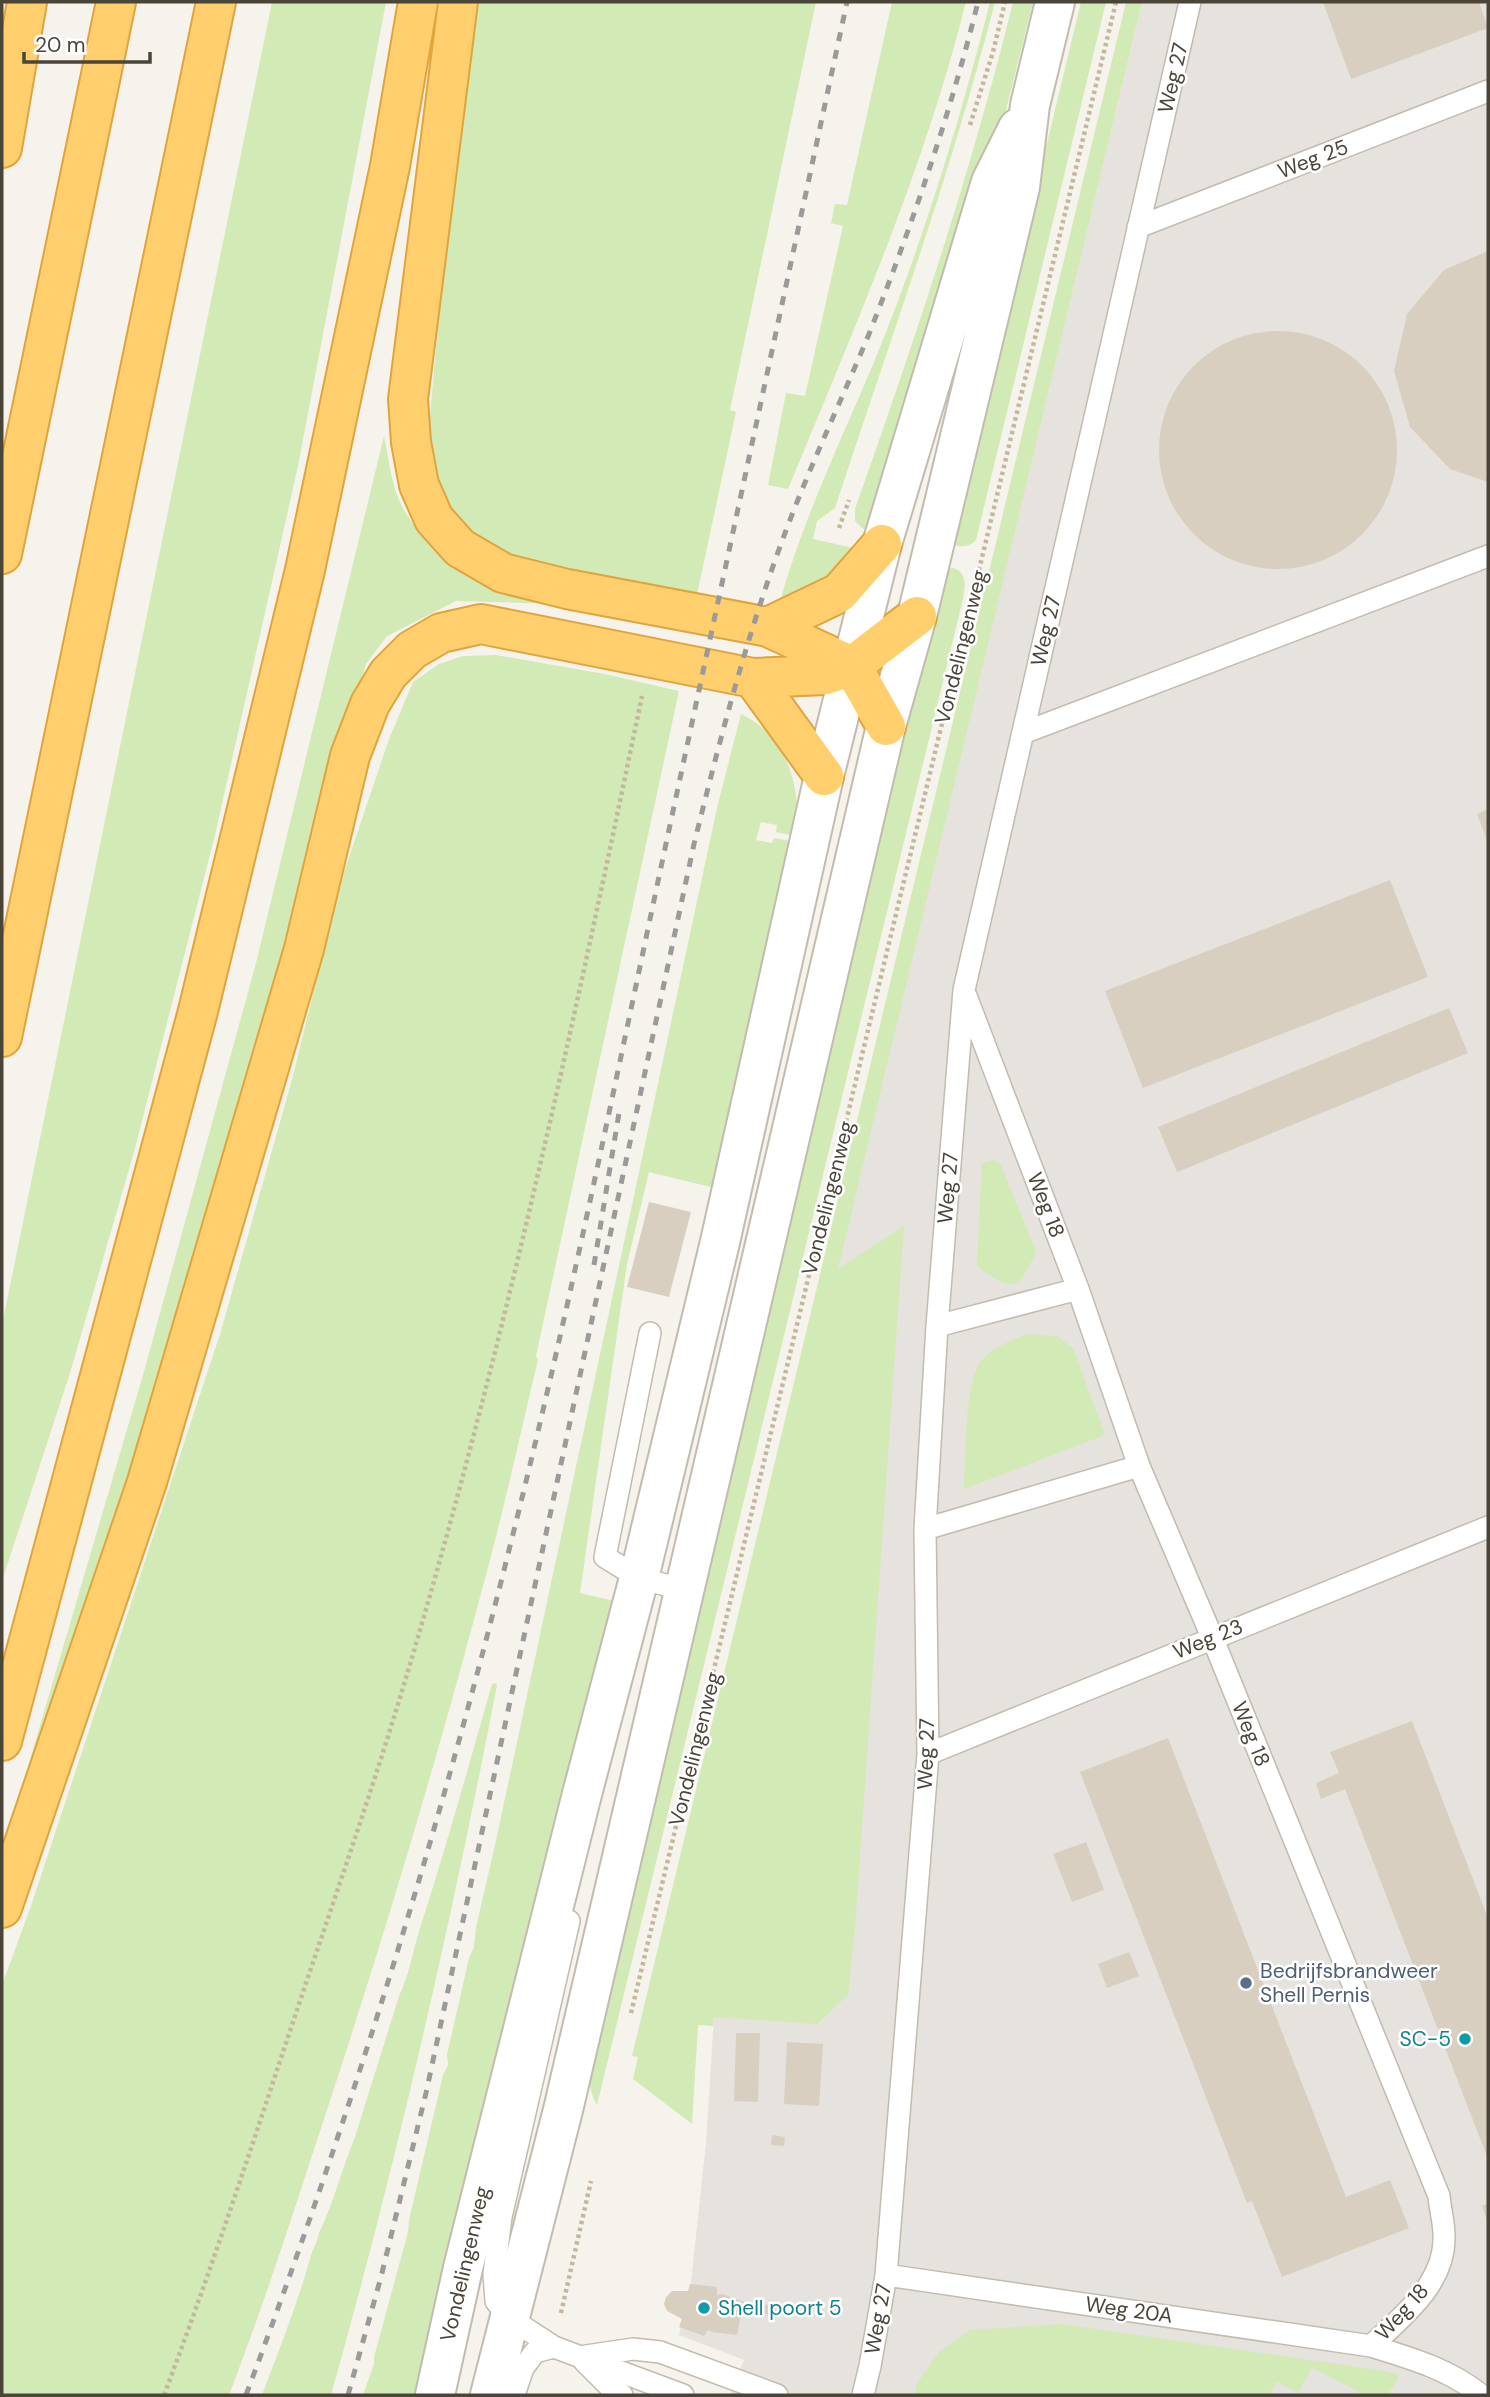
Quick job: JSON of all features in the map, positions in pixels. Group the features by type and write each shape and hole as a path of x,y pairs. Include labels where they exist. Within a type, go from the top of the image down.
{"highway":[{"path":"2,148 27,2"},
{"path":"2,554 116,2"},
{"path":"2,1037 216,2"},
{"path":"2,1741 198,1011 305,570 390,166 418,2"},
{"path":"458,2 408,399 411,442 419,485 434,519 460,548 503,573 567,589 768,627 852,666 886,726"},
{"path":"768,627 839,593 882,544"},
{"path":"2,1908 147,1482 304,949 350,755 370,704 388,674 412,650 440,633 481,624 753,678 826,675 852,666 917,616"},
{"path":"753,678 824,776"},
{"path":"2,1654 104,1354"}],"street":[{"name":"Vondelingenweg","path":"490,2395 563,2109 886,726 917,616 1020,187 1030,104 1055,2"},
{"name":"Vondelingenweg","path":"435,2395 463,2267 639,1578 720,1242 824,776 882,544 991,182 1030,104"}],"lane":[{"name":"Weg 27","path":"863,2395 886,2275 928,1754 925,1529 937,1326 964,990 1190,2"},
{"name":"Weg 25","path":"1139,227 1488,91"},
{"path":"1023,733 1488,556"},
{"name":"Weg 18","path":"964,990 1078,1289 1139,1466 1212,1637 1438,2196 1444,2236 1440,2267 1416,2303 1371,2346 1420,2361 1467,2384 1481,2395"},
{"path":"937,1326 1078,1289"},
{"path":"650,1333 605,1557 639,1578 685,1590"},
{"path":"925,1529 1139,1466"},
{"name":"Weg 23","path":"928,1754 1488,1527"},
{"path":"582,1794 579,1872 550,2012 501,2217 494,2274 496,2301 508,2318 554,2347 683,2395"},
{"name":"Weg 20A","path":"886,2275 1371,2346"},
{"path":"514,2395 523,2368 535,2352 554,2347"},
{"path":"580,2357 633,2349 660,2351 777,2395"},
{"path":"580,2357 613,2390 622,2395"}],"path":[{"name":"Vondelingenweg","path":"630,2020 1116,2"},
{"path":"164,2395 267,2105 384,1745 431,1587 475,1429 539,1165 650,657"},
{"path":"554,2347 593,2171"}],"shaded area":[{"path":"1142,2 1488,2 1488,2395 730,2395 744,2360 679,2335 690,2291 706,2143 714,2016 837,1270"},
{"path":"1312,2368 1364,2395 1269,2395 1277,2382 1298,2393"},
{"path":"1400,2375 1431,2391 1429,2395 1388,2395"}],"green space":[{"path":"272,2 386,2 298,466 215,835 134,1152 70,1373 2,1581 2,1325"},
{"path":"476,2 816,2 730,410 736,412 696,599 533,567 507,559 487,547 457,518 438,482 430,440 430,418 447,215"},
{"path":"892,2 966,2 949,65 909,188 838,369 788,489 768,485 786,393 805,396 843,226 831,223 835,204 847,205"},
{"path":"990,2 995,2 940,193 835,508 817,521 813,539 858,549 820,588 779,605 810,513 874,362 924,229 966,93"},
{"path":"1013,2 1033,2 1005,114 980,179 866,530 855,521 855,509 940,257 979,130"},
{"path":"1081,2 1106,2 976,540 965,546 952,545 951,541"},
{"path":"1126,2 1142,2 838,1269 904,1226 855,1928 848,1995 817,2024 714,2017 713,2026 698,2025 692,2124 633,2079 638,2057 632,2056"},
{"path":"384,436 399,500 420,534 442,556 467,575 495,589 558,604 456,601 387,636 366,664 159,1398 2,1855 143,1375 256,963"},
{"path":"953,568 963,576 963,599 597,2105 590,2085 588,2048 943,572"},
{"path":"496,655 605,674 679,691 536,1356 538,1360 494,1545 450,1707 348,2046 229,2395 2,2395 2,1985 31,1906 221,1331 293,1076 339,887 389,739 413,682 439,664 463,656"},
{"path":"741,714 757,724 781,750 794,783 797,818 796,836 776,832 777,825 761,822 756,840 772,843 774,838 795,842 719,1189 649,1172 627,1264 580,1593 614,1601 417,2395 363,2395 374,2364 408,2232 443,2075 448,2065 447,2055 469,1958 474,1947 476,1927 717,808"},
{"path":"995,1160 1000,1163 1036,1251 1024,1274 1013,1284 998,1280 977,1266 982,1163"},
{"path":"1027,1334 1057,1336 1073,1348 1105,1435 964,1489 969,1403 975,1371 991,1352"},
{"path":"492,1684 497,1685 479,1775 422,2042 331,2395 262,2395 355,2137 409,1970"},
{"path":"1061,2324 1400,2375 1388,2395 1364,2395 1312,2368 1298,2394 1277,2382 1269,2395 915,2395 916,2385 939,2352 970,2330"}],"building":[{"path":"1323,2 1479,2 1488,28 1351,79"},
{"path":"1488,251 1488,482 1450,469 1410,427 1394,371 1407,314 1444,270"},
{"path":"1278,331 1301,333 1323,340 1344,351 1362,366 1377,384 1388,405 1395,427 1395,473 1388,495 1377,516 1362,534 1344,549 1323,560 1301,567 1278,569 1255,567 1233,560 1212,549 1194,534 1179,516 1168,495 1161,473 1159,450 1161,427 1168,405 1179,384 1194,366 1212,351 1233,340 1255,333"},
{"path":"1488,809 1488,843 1477,814"},
{"path":"1390,880 1428,977 1143,1088 1105,991"},
{"path":"1449,1008 1468,1053 1177,1172 1158,1127"},
{"path":"649,1202 691,1212 669,1297 627,1287"},
{"name":"SC-5","path":"1412,1721 1488,1918 1488,2159 1345,1789 1321,1799 1316,1783 1339,1773 1330,1752"},
{"path":"1168,1738 1346,2197 1390,2180 1409,2228 1282,2277 1252,2201 1247,2203 1080,1772"},
{"path":"1086,1842 1104,1890 1072,1902 1053,1854"},
{"path":"1129,1952 1139,1976 1107,1988 1098,1964"},
{"path":"736,2033 760,2033 758,2102 734,2101"},
{"path":"787,2042 823,2044 819,2106 784,2104"},
{"path":"772,2135 785,2137 784,2146 771,2145"},
{"path":"1488,2203 1488,2222 1482,2206"},
{"name":"Shell poort 5","path":"690,2284 717,2287 717,2295 722,2294 744,2302 737,2335 708,2330 704,2336 679,2327 682,2319 667,2311 664,2304 672,2291 688,2291"},
{"path":"764,2304 777,2307 775,2317 762,2313"}],"railway":[{"path":"246,2395 320,2188 389,1979 452,1767 508,1554 591,1197 847,2"},
{"path":"348,2395 381,2277 426,2093 694,844 713,768 744,655 768,581 900,252 943,128 978,2"},
{"path":"594,1265 619,1113"}],"place":[{"name":"Bedrijfsbrandweer Shell Pernis","path":"1246,1983"},
{"name":"SC-5","path":"1465,2039"},
{"name":"Shell poort 5","path":"704,2308"}]}
